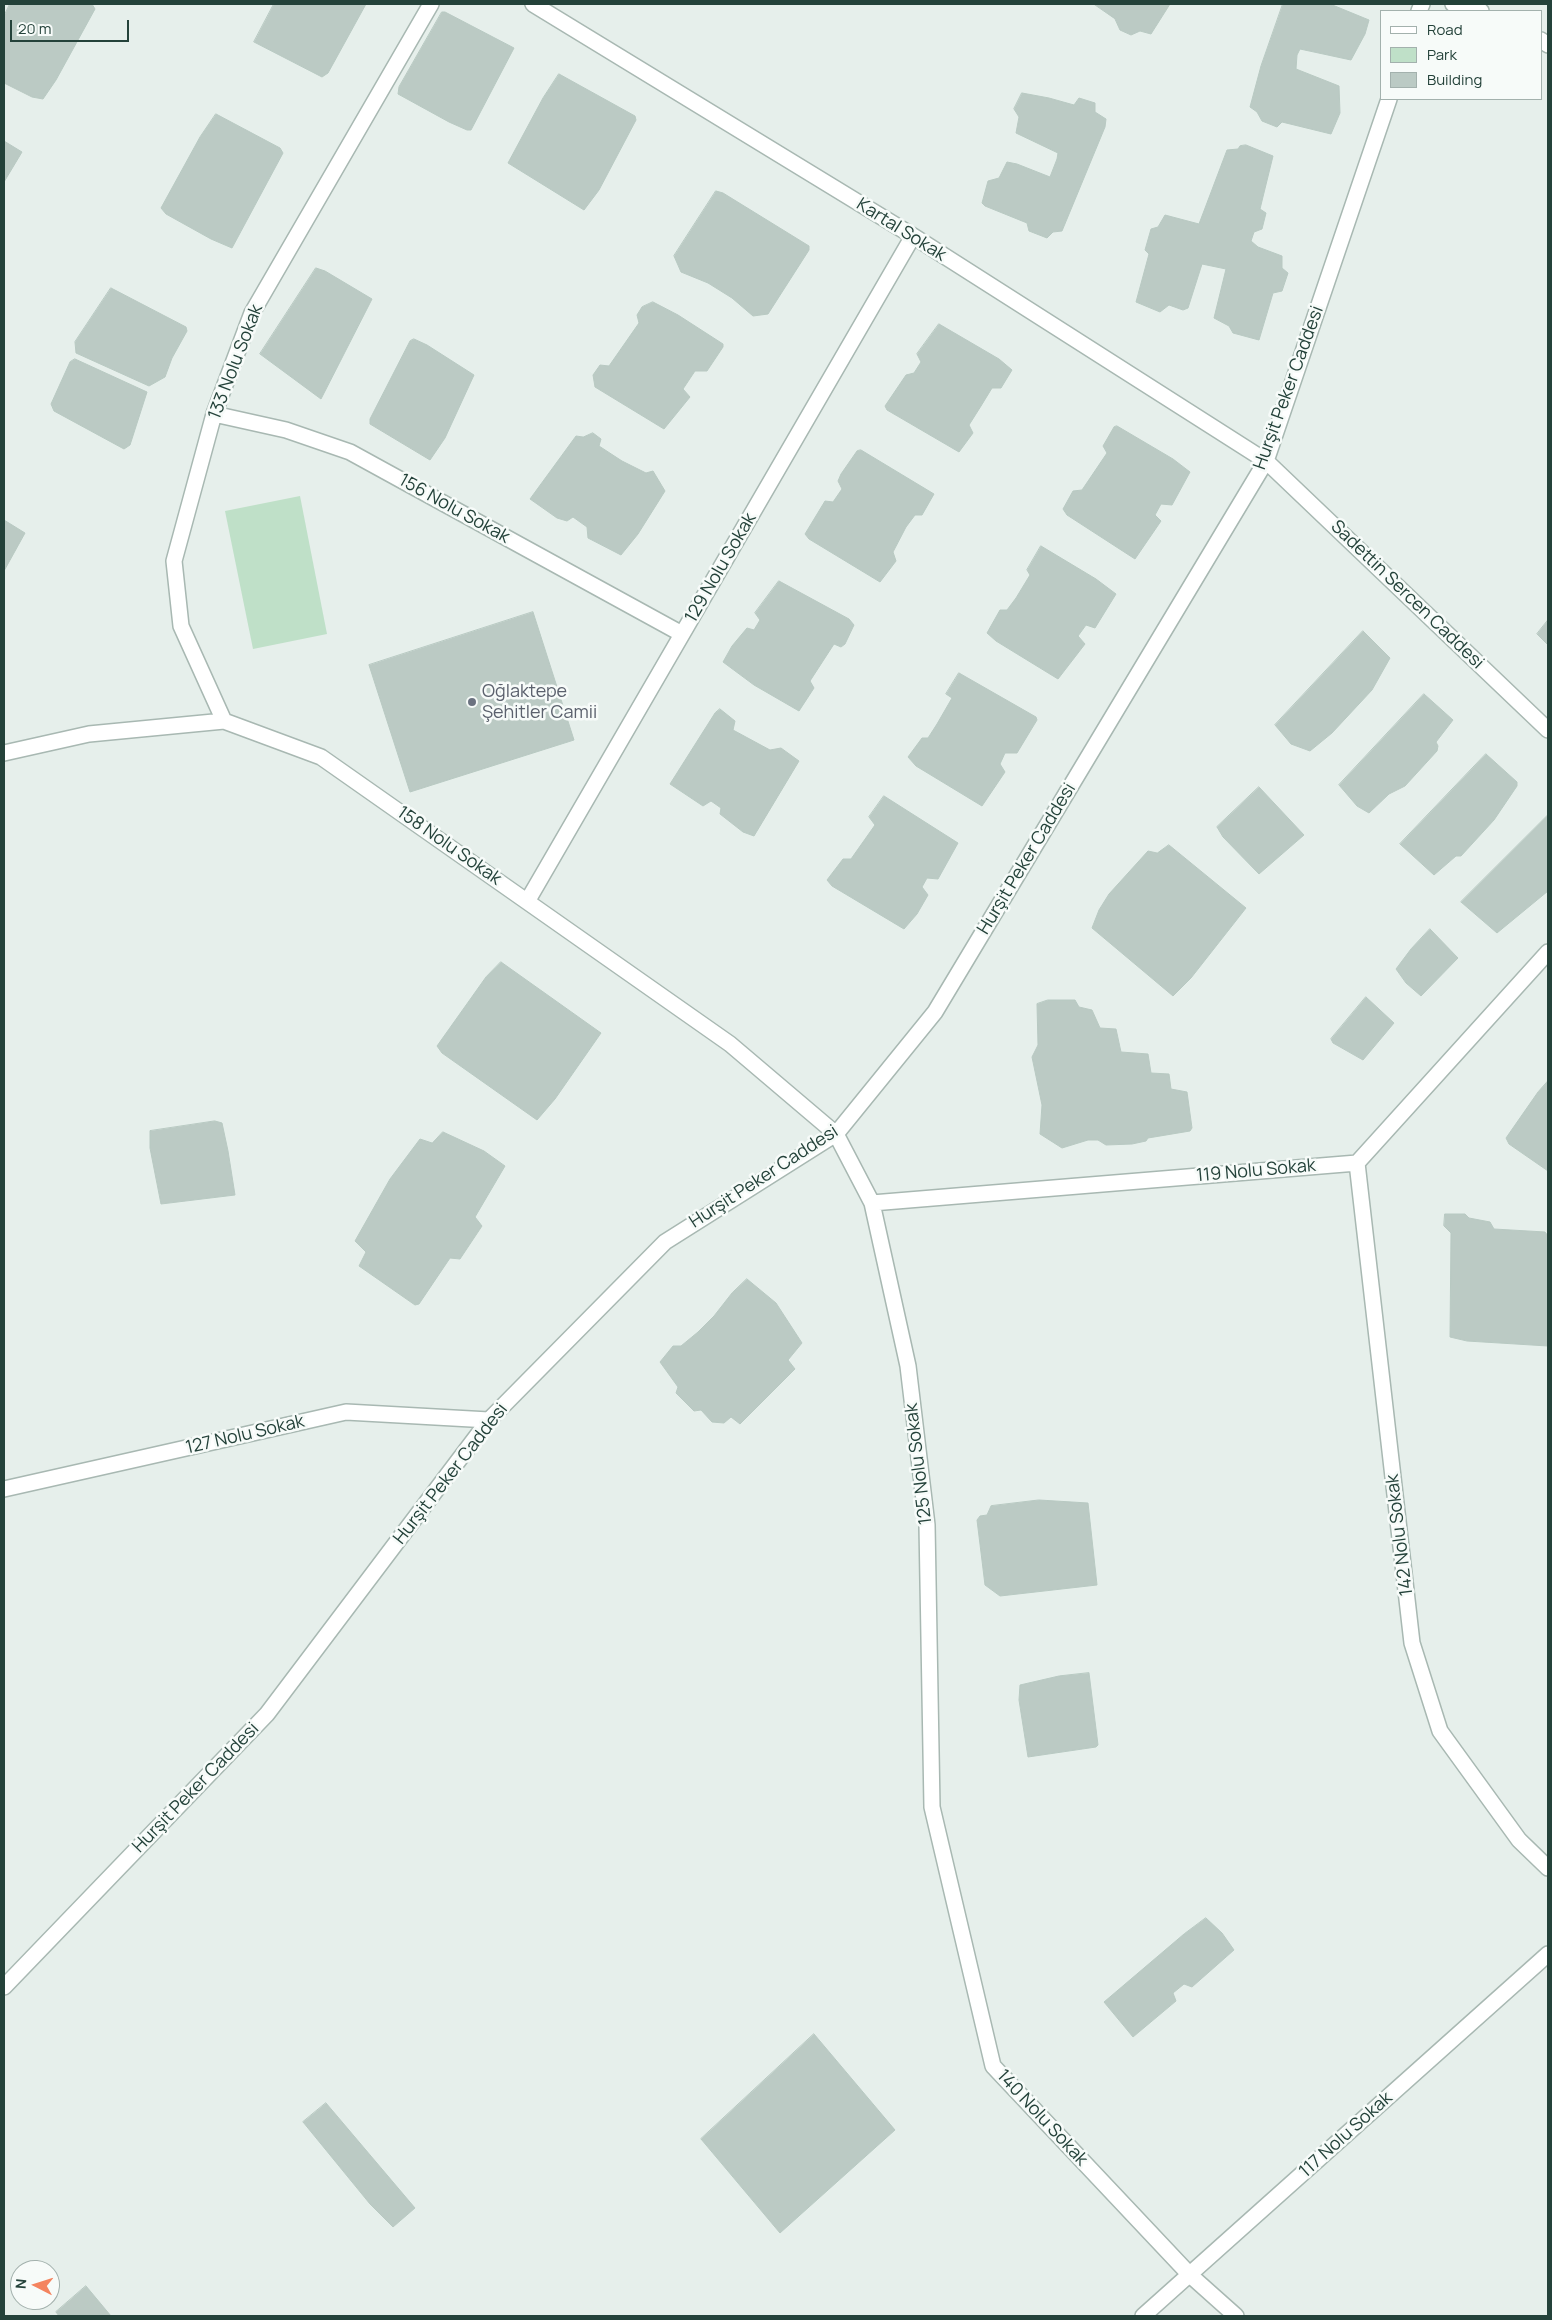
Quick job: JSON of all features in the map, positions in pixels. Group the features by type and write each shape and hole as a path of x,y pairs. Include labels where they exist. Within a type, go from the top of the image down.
{"street":[{"name":"133 Nolu Sokak","path":"224,721 181,626 174,561 214,414 252,313 431,4"},
{"name":"Kartal Sokak","path":"533,4 913,236 1266,461"},
{"path":"1453,4 1477,10"},
{"name":"Hurşit Peker Caddesi","path":"4,1987 268,1714 488,1420 665,1242 836,1134 935,1012 1266,461 1389,100"},
{"name":"129 Nolu Sokak","path":"528,900 913,236"},
{"name":"156 Nolu Sokak","path":"214,414 286,430 350,452 682,634"},
{"name":"Sadettin Sercen Caddesi","path":"1266,461 1548,730"},
{"name":"158 Nolu Sokak","path":"4,753 89,734 224,721 321,757 528,900 730,1044 836,1134"},
{"path":"1357,1163 1548,952"},
{"name":"125 Nolu Sokak","path":"836,1134 872,1204 908,1366 927,1525 932,1807"},
{"name":"119 Nolu Sokak","path":"872,1204 1357,1163"},
{"name":"142 Nolu Sokak","path":"1357,1163 1412,1643 1440,1731 1520,1840 1548,1868"},
{"name":"127 Nolu Sokak","path":"4,1489 346,1412 488,1420"},
{"name":"140 Nolu Sokak","path":"932,1807 994,2066 1190,2274 1236,2316"},
{"name":"117 Nolu Sokak","path":"1143,2316 1548,1954"}],"green space":[{"path":"300,496 327,634 253,649 225,511"}],"building":[{"path":"10,4 92,4 95,9 56,80 43,99 32,97 4,83 4,16"},
{"path":"274,4 366,4 328,73 322,77 254,42"},
{"path":"1094,4 1170,4 1151,34 1140,31 1131,35 1120,30 1115,19"},
{"path":"1283,4 1330,4 1369,20 1365,34 1351,60 1300,49 1297,55 1296,69 1339,86 1340,113 1331,134 1282,122 1277,127 1262,121 1257,112 1250,107 1261,66"},
{"path":"442,12 514,48 471,130 449,122 398,94 399,87"},
{"path":"559,74 635,116 636,120 599,190 584,210 508,163 543,98"},
{"path":"1022,93 1074,105 1079,98 1095,103 1095,112 1106,119 1105,127 1062,231 1053,232 1047,238 1029,231 1027,223 985,206 982,203 988,181 999,178 1007,162 1050,177 1057,159 1058,153 1016,133 1019,117 1014,109"},
{"path":"216,114 280,148 283,153 232,248 211,239 166,214 161,208 200,137"},
{"path":"4,141 22,152 4,182"},
{"path":"1246,145 1273,156 1260,209 1266,213 1262,229 1254,232 1251,241 1258,247 1282,256 1282,268 1288,273 1282,291 1273,293 1259,340 1233,333 1229,326 1214,318 1226,269 1202,264 1188,308 1183,310 1169,305 1160,312 1136,302 1149,254 1145,250 1151,229 1158,227 1165,215 1199,224 1227,150 1238,149 1240,146"},
{"path":"716,191 723,193 809,246 809,250 768,314 753,316 732,298 708,283 681,272 674,256"},
{"path":"316,268 325,271 372,299 321,399 260,354"},
{"path":"111,288 186,327 187,331 172,358 165,377 149,386 76,353 75,342"},
{"path":"653,302 678,315 723,344 723,347 707,371 695,371 683,389 690,397 664,429 595,387 593,375 600,365 609,366 639,323 637,315 642,307"},
{"path":"939,324 999,359 1012,370 1001,388 992,388 969,425 973,433 959,452 887,410 885,406 906,375 914,373 921,362 917,354"},
{"path":"414,339 427,345 474,375 445,438 430,460 370,424 370,419 410,341"},
{"path":"75,359 147,392 130,445 124,449 54,411 51,404 70,362"},
{"path":"1117,426 1173,459 1190,472 1172,505 1161,504 1155,515 1161,521 1135,559 1067,515 1063,509 1073,491 1082,490 1107,453 1103,446 1114,427"},
{"path":"593,433 601,439 599,446 622,461 646,473 653,471 665,491 638,534 621,555 588,538 587,527 573,517 567,521 557,518 530,499 576,436 583,437"},
{"path":"861,450 934,494 922,515 915,515 906,527 893,552 896,561 880,582 809,539 805,534 825,501 833,502 842,489 838,481 841,474 857,451"},
{"path":"4,520 25,533 4,571"},
{"path":"1041,546 1096,579 1116,594 1095,628 1086,625 1078,636 1085,644 1058,679 996,641 987,633 1000,610 1007,610 1016,598 1030,575 1027,570"},
{"path":"779,581 849,619 854,625 845,644 841,647 834,644 810,681 814,688 799,711 754,685 723,662 732,646 747,628 754,630 760,620 755,613"},
{"name":"Oğlaktepe Şehitler Camii","path":"533,612 574,740 410,792 369,665"},
{"path":"1548,620 1548,645 1537,634"},
{"path":"1363,631 1390,658 1372,690 1332,733 1310,751 1291,744 1275,725"},
{"path":"959,673 1036,717 1037,720 1017,753 1005,753 1000,764 1005,772 982,806 916,766 908,757 922,738 928,738 937,724 952,698 946,694"},
{"path":"1424,694 1453,720 1436,742 1438,746 1437,751 1405,786 1389,794 1369,813 1357,806 1339,785"},
{"path":"720,709 735,721 733,730 770,750 781,748 799,761 754,836 743,832 720,814 721,808 711,801 703,806 670,784 715,713"},
{"path":"1486,754 1517,782 1517,786 1494,820 1461,856 1456,856 1434,875 1400,844"},
{"path":"1259,787 1304,835 1259,874 1223,837 1217,827"},
{"path":"884,796 958,843 938,879 927,878 922,887 928,895 917,914 904,929 832,886 827,880 843,859 851,859 875,825 869,817"},
{"path":"1548,815 1548,891 1497,933 1461,902"},
{"path":"1169,845 1246,908 1191,978 1173,996 1092,928 1099,910 1109,894 1148,851 1157,853"},
{"path":"1430,929 1458,958 1421,996 1406,983 1396,969 1411,949"},
{"path":"501,962 601,1033 555,1099 537,1120 442,1053 437,1046 486,977"},
{"path":"1366,997 1394,1023 1363,1060 1333,1043 1331,1039"},
{"path":"1048,1000 1075,1000 1079,1007 1092,1010 1100,1028 1116,1029 1121,1052 1148,1054 1151,1073 1169,1074 1171,1089 1187,1092 1192,1128 1190,1131 1148,1138 1146,1141 1132,1144 1106,1145 1098,1140 1088,1140 1062,1148 1040,1134 1042,1105 1032,1057 1038,1045 1037,1004"},
{"path":"1548,1081 1548,1171 1509,1144 1506,1138 1538,1092"},
{"path":"215,1121 222,1123 235,1195 161,1204 150,1148 150,1131"},
{"path":"443,1132 484,1151 505,1166 475,1217 482,1226 460,1259 450,1258 419,1304 415,1305 359,1266 366,1252 355,1241 390,1179 420,1139 432,1143"},
{"path":"1445,1214 1465,1214 1469,1218 1490,1222 1494,1229 1545,1232 1548,1236 1548,1346 1467,1341 1450,1337 1451,1233 1444,1226"},
{"path":"747,1279 776,1303 802,1343 788,1360 795,1369 740,1424 731,1417 724,1423 712,1422 701,1410 694,1411 676,1393 678,1387 660,1362 673,1346 681,1346 698,1332 714,1316 732,1293"},
{"path":"1039,1500 1088,1503 1097,1585 1000,1596 985,1585 977,1520 980,1516 987,1515 991,1506"},
{"path":"1089,1673 1098,1745 1096,1747 1028,1757 1019,1700 1020,1685 1059,1676"},
{"path":"1206,1918 1222,1933 1234,1950 1192,1987 1184,1984 1173,1993 1176,2001 1133,2037 1104,2002 1184,1934"},
{"path":"814,2034 895,2130 780,2233 701,2139"},
{"path":"326,2103 415,2208 393,2227 370,2204 303,2122"},
{"path":"86,2286 111,2316 59,2316 56,2312"}],"place":[{"name":"Oğlaktepe Şehitler Camii","path":"472,702"}]}
